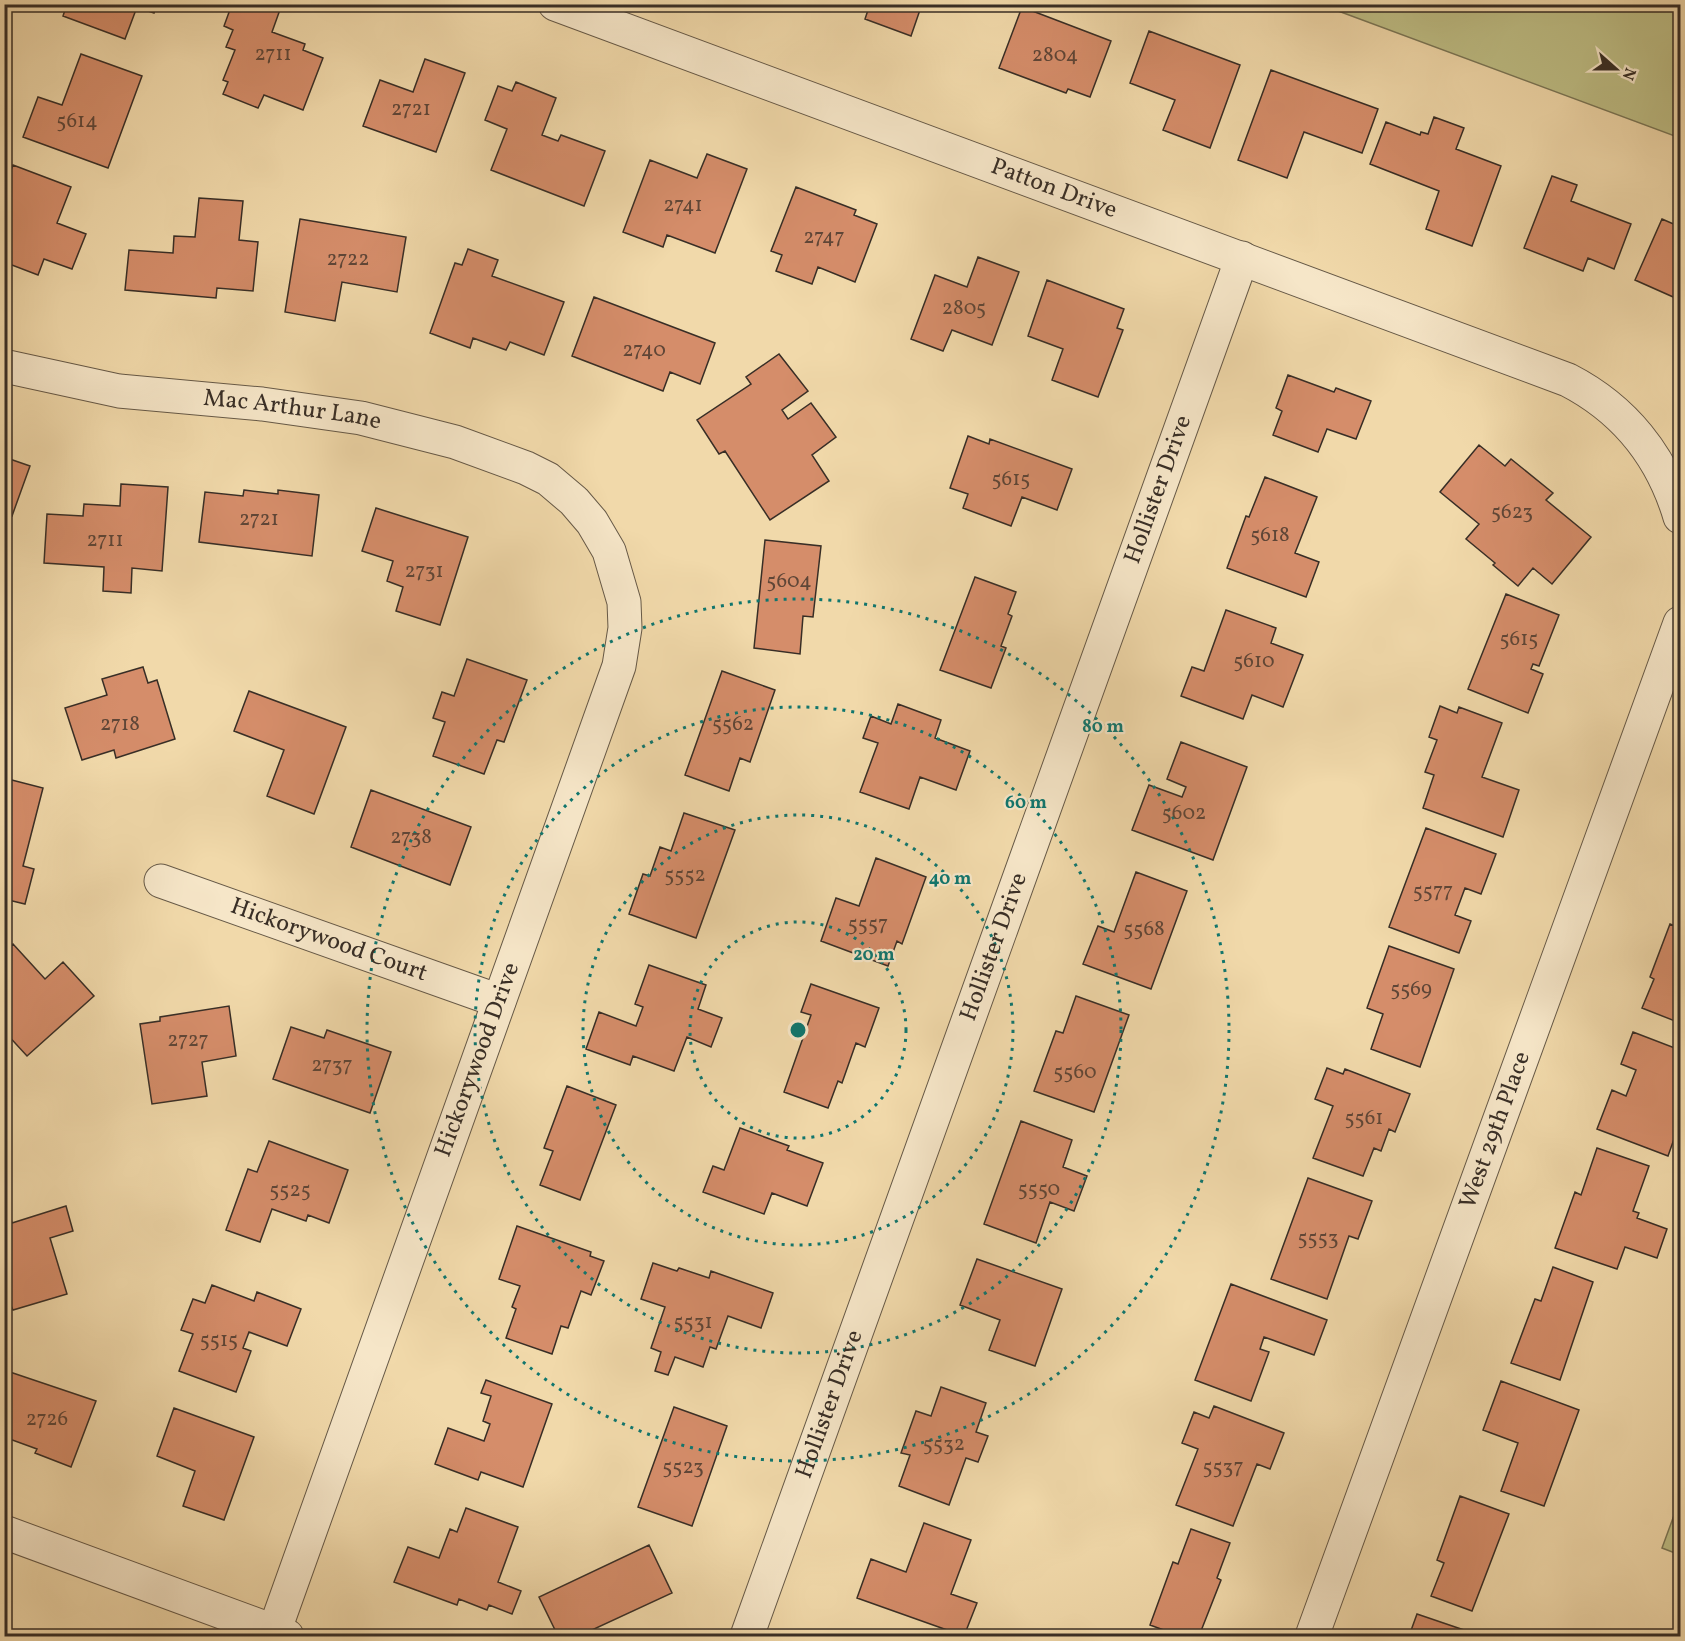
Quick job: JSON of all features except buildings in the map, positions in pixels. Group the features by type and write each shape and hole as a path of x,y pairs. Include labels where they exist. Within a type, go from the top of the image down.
{"street":[{"name":"Patton Drive","path":"555,4 1553,373 1582,387 1625,420 1647,445 1664,474 1680,517"},
{"name":"Hollister Drive","path":"747,1636 1242,258"},
{"name":"Mac Arthur Lane","path":"4,366 119,391 312,410 399,427 476,449 526,468 548,479 567,495"},
{"name":"Hickorywood Drive","path":"280,1634 499,1001 619,666 625,628 624,602 609,551 592,522 567,495"},
{"name":"West 29th Place","path":"1312,1636 1680,623"},
{"name":"Hickorywood Court","path":"161,881 499,1001"},
{"path":"4,1532 280,1634"}],"green space":[{"path":"1322,5 1680,5 1680,138"},
{"path":"1680,1499 1680,1555 1662,1548"}]}
